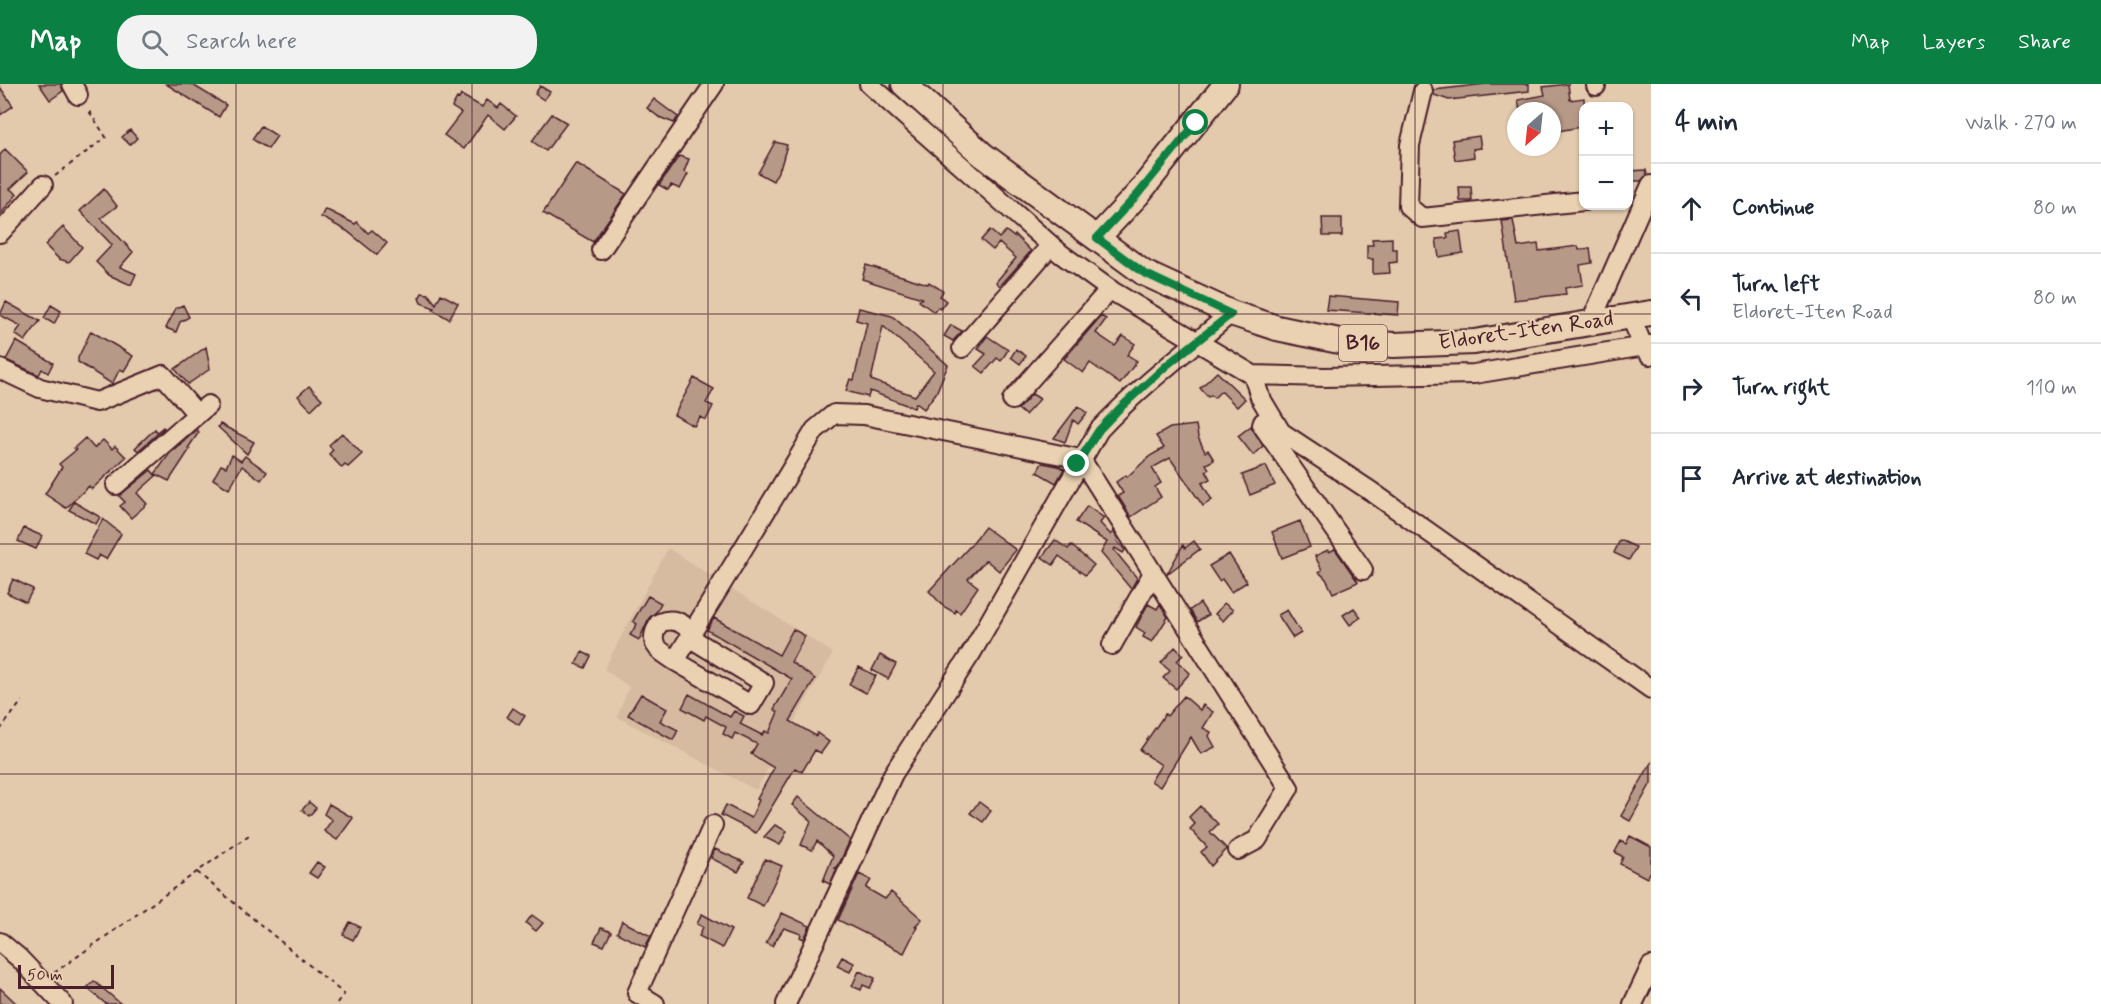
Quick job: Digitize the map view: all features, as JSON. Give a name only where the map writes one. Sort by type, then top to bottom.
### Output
[{"type":"main road","name":"Eldoret-Iten Road","points":[[904,84],[982,155],[1144,273],[1231,314],[1277,328],[1339,341],[1394,345],[1474,342],[1641,315]]},
{"type":"main road","points":[[1097,238],[1138,194],[1226,84]]},
{"type":"street","points":[[601,250],[714,84]]},
{"type":"street","points":[[869,84],[1051,245],[1110,289],[1253,375],[1325,377],[1474,374],[1648,349],[1641,315]]},
{"type":"street","points":[[1423,91],[1410,145],[1408,206],[1422,218],[1579,202]]},
{"type":"street","points":[[0,232],[43,185]]},
{"type":"street","points":[[1633,195],[1649,189]]},
{"type":"street","points":[[1590,324],[1649,189]]},
{"type":"street","points":[[962,348],[1051,245]]},
{"type":"street","points":[[1012,400],[1110,289]]},
{"type":"street","points":[[786,1004],[893,774],[972,652],[1099,430],[1167,365],[1231,314]]},
{"type":"street","points":[[0,369],[40,388],[97,402],[163,375],[203,410],[116,485]]},
{"type":"street","points":[[1253,375],[1267,412],[1281,432],[1371,492],[1651,689]]},
{"type":"street","points":[[1267,412],[1262,425],[1363,570]]},
{"type":"street","points":[[675,661],[815,430],[834,414],[864,415],[1081,459],[1289,788],[1257,840],[1238,850]]},
{"type":"street","points":[[1112,645],[1153,573]]},
{"type":"street","points":[[668,619],[677,620],[692,634],[764,683],[751,705],[675,661],[658,650],[653,642],[653,633],[659,623],[668,619]]},
{"type":"street","points":[[655,1004],[637,993],[713,825]]},
{"type":"street","points":[[0,942],[63,1004]]},
{"type":"street","points":[[1633,1004],[1651,966]]},
{"type":"path","points":[[43,185],[106,137],[75,89]]},
{"type":"path","points":[[0,730],[22,701]]},
{"type":"path","points":[[42,981],[252,833]]},
{"type":"path","points":[[197,872],[344,994],[336,1004]]},
{"type":"shaded area","points":[[668,548],[833,653],[756,790],[617,717],[629,687],[604,669]]},
{"type":"building","points":[[39,84],[61,84],[63,91],[50,100]]},
{"type":"building","points":[[166,84],[191,84],[226,105],[219,117]]},
{"type":"building","points":[[1486,84],[1529,84],[1529,91],[1449,100],[1434,95],[1434,90]]},
{"type":"building","points":[[1568,84],[1570,100],[1584,98],[1584,102],[1579,102],[1579,127],[1561,130],[1561,102],[1518,102],[1518,100],[1545,95],[1543,87]]},
{"type":"building","points":[[540,86],[550,92],[544,100],[535,94]]},
{"type":"building","points":[[0,87],[13,106],[0,115]]},
{"type":"building","points":[[461,95],[482,107],[487,100],[498,108],[501,104],[516,116],[505,129],[488,115],[464,149],[444,135],[461,113],[452,107]]},
{"type":"building","points":[[654,99],[678,117],[674,123],[659,117],[647,108]]},
{"type":"building","points":[[552,114],[567,123],[546,151],[532,141]]},
{"type":"building","points":[[261,126],[277,136],[268,149],[252,139]]},
{"type":"building","points":[[130,130],[137,138],[130,145],[122,137]]},
{"type":"building","points":[[1479,136],[1481,148],[1473,149],[1474,157],[1455,160],[1452,140]]},
{"type":"building","points":[[775,142],[787,145],[781,166],[773,181],[758,173]]},
{"type":"building","points":[[5,149],[28,172],[10,189],[17,194],[0,215],[0,155]]},
{"type":"building","points":[[679,156],[689,159],[684,172],[688,174],[680,189],[671,185],[668,190],[659,185]]},
{"type":"building","points":[[576,163],[626,194],[593,242],[543,213]]},
{"type":"building","points":[[1646,170],[1647,175],[1641,181],[1633,181],[1633,171]]},
{"type":"building","points":[[1459,187],[1471,187],[1472,201],[1460,201]]},
{"type":"building","points":[[104,189],[117,206],[101,218],[133,252],[120,267],[136,274],[131,285],[109,275],[96,262],[112,245],[80,211]]},
{"type":"building","points":[[325,209],[355,224],[357,222],[368,233],[372,230],[387,243],[377,255],[347,231],[321,217]]},
{"type":"building","points":[[1322,218],[1342,218],[1342,236],[1323,236]]},
{"type":"building","points":[[1513,220],[1518,247],[1538,244],[1539,251],[1578,246],[1579,250],[1590,248],[1592,263],[1580,265],[1583,285],[1565,288],[1566,294],[1514,300],[1502,221]]},
{"type":"building","points":[[63,227],[82,247],[69,262],[59,259],[45,245]]},
{"type":"building","points":[[990,230],[999,238],[1006,231],[1014,237],[1015,235],[1031,251],[1000,286],[996,282],[1016,258],[999,243],[993,250],[981,240]]},
{"type":"building","points":[[1460,231],[1463,253],[1439,257],[1436,239],[1448,238],[1447,233]]},
{"type":"building","points":[[1392,238],[1392,249],[1397,249],[1397,262],[1389,263],[1390,273],[1373,274],[1373,259],[1367,259],[1367,245],[1373,245],[1372,239]]},
{"type":"building","points":[[866,265],[928,284],[929,282],[943,291],[940,296],[946,301],[940,309],[938,307],[934,312],[919,301],[922,298],[862,279]]},
{"type":"building","points":[[422,293],[428,294],[436,304],[441,294],[458,303],[449,319],[433,310],[434,308],[421,303],[419,298]]},
{"type":"building","points":[[1328,296],[1399,302],[1398,315],[1326,310]]},
{"type":"building","points":[[6,302],[40,321],[25,341],[15,334],[21,326],[0,315]]},
{"type":"building","points":[[51,305],[61,311],[54,324],[44,318]]},
{"type":"building","points":[[183,305],[189,317],[180,322],[176,332],[166,328],[176,308]]},
{"type":"building","points":[[859,308],[892,316],[948,365],[936,393],[924,409],[916,403],[914,408],[870,391],[868,397],[846,391],[850,379],[854,380],[867,323],[856,320]],"holes":[[[883,326],[934,371],[915,396],[871,380]]]},
{"type":"building","points":[[1101,316],[1106,319],[1096,333],[1115,346],[1123,336],[1135,344],[1127,355],[1137,361],[1120,384],[1090,363],[1083,373],[1064,359]]},
{"type":"building","points":[[951,325],[962,331],[953,341],[944,336]]},
{"type":"building","points":[[91,331],[133,356],[124,371],[120,369],[112,384],[78,362]]},
{"type":"building","points":[[987,336],[1008,350],[1001,361],[997,358],[984,373],[975,366],[986,354],[978,349]]},
{"type":"building","points":[[16,341],[53,363],[48,373],[42,369],[39,375],[6,360]]},
{"type":"building","points":[[206,347],[210,369],[188,384],[175,369]]},
{"type":"building","points":[[1016,349],[1026,356],[1020,364],[1011,357]]},
{"type":"building","points":[[1217,372],[1245,399],[1237,407],[1221,391],[1214,398],[1211,395],[1208,397],[1200,388]]},
{"type":"building","points":[[694,378],[714,389],[706,403],[713,406],[706,420],[700,417],[694,426],[674,415]]},
{"type":"building","points":[[309,386],[322,399],[311,410],[298,396]]},
{"type":"building","points":[[1032,394],[1040,399],[1025,415],[1018,409]]},
{"type":"building","points":[[1078,406],[1087,413],[1078,424],[1073,420],[1065,442],[1054,438]]},
{"type":"building","points":[[220,424],[254,442],[247,454],[218,427]]},
{"type":"building","points":[[1196,425],[1198,437],[1205,452],[1208,450],[1214,460],[1206,464],[1209,469],[1206,471],[1210,479],[1202,483],[1212,500],[1203,506],[1170,458],[1152,468],[1161,483],[1155,487],[1161,497],[1131,517],[1118,496],[1123,493],[1116,482],[1126,475],[1127,477],[1150,456],[1164,448],[1156,436],[1170,428]]},
{"type":"building","points":[[1251,426],[1263,446],[1253,455],[1238,436]]},
{"type":"building","points":[[163,427],[138,451],[135,448],[155,429],[157,432]]},
{"type":"building","points":[[197,430],[199,432],[188,448],[190,449],[169,481],[155,474],[170,453]]},
{"type":"building","points":[[342,433],[362,454],[348,467],[345,465],[342,468],[329,454],[333,450],[329,445]]},
{"type":"building","points":[[85,438],[94,448],[103,440],[112,449],[115,446],[126,457],[92,489],[89,486],[66,508],[45,494],[62,467],[59,464],[76,450],[74,448]]},
{"type":"building","points":[[232,455],[241,461],[245,456],[267,472],[261,480],[242,466],[229,489],[213,479],[221,465],[226,467]]},
{"type":"building","points":[[1042,463],[1064,469],[1056,483],[1037,472]]},
{"type":"building","points":[[1266,466],[1275,485],[1250,495],[1242,475]]},
{"type":"building","points":[[151,470],[156,476],[137,493],[147,504],[131,518],[120,506],[125,502],[119,496]]},
{"type":"building","points":[[74,502],[100,517],[96,524],[69,510]]},
{"type":"building","points":[[1087,506],[1104,518],[1100,523],[1111,535],[1113,531],[1117,541],[1125,550],[1123,553],[1115,548],[1114,550],[1137,578],[1131,589],[1101,553],[1107,542],[1076,522]]},
{"type":"building","points":[[103,519],[121,534],[106,559],[99,555],[96,560],[84,554]]},
{"type":"building","points":[[1300,521],[1310,547],[1282,558],[1272,532]]},
{"type":"building","points":[[985,527],[1016,550],[999,571],[986,560],[968,579],[978,587],[960,613],[956,610],[955,613],[943,606],[929,591]]},
{"type":"building","points":[[24,528],[42,536],[36,549],[18,541]]},
{"type":"building","points":[[1055,540],[1068,549],[1071,545],[1094,565],[1085,575],[1059,556],[1053,565],[1042,557]]},
{"type":"building","points":[[1620,540],[1636,547],[1629,560],[1614,553]]},
{"type":"building","points":[[1194,541],[1200,549],[1167,574],[1183,545],[1185,548]]},
{"type":"building","points":[[1335,549],[1358,582],[1333,593],[1326,579],[1319,572],[1322,570],[1315,556]]},
{"type":"building","points":[[1229,554],[1247,582],[1231,592],[1222,579],[1219,581],[1209,566]]},
{"type":"building","points":[[13,579],[33,589],[26,602],[7,593]]},
{"type":"building","points":[[648,596],[661,603],[649,618],[639,640],[630,635],[637,624],[633,621]]},
{"type":"building","points":[[1200,603],[1208,615],[1197,622],[1190,610]]},
{"type":"building","points":[[1224,603],[1233,610],[1223,621],[1215,614]]},
{"type":"building","points":[[1148,604],[1157,609],[1160,604],[1168,617],[1152,642],[1143,637],[1145,633],[1136,627]]},
{"type":"building","points":[[1354,608],[1361,617],[1350,625],[1343,615]]},
{"type":"building","points":[[1287,610],[1301,633],[1293,638],[1278,615]]},
{"type":"building","points":[[714,618],[779,655],[793,629],[805,636],[791,662],[815,679],[790,721],[816,736],[817,733],[829,742],[821,753],[815,750],[802,772],[795,768],[756,833],[721,815],[726,805],[751,818],[759,800],[757,799],[774,768],[751,754],[757,744],[735,733],[732,739],[723,734],[726,727],[706,716],[704,720],[682,708],[689,694],[730,717],[734,711],[744,716],[740,724],[762,735],[765,731],[769,733],[778,712],[774,709],[792,679],[707,630]]},
{"type":"building","points":[[1175,647],[1183,655],[1177,661],[1190,673],[1176,689],[1163,678],[1170,671],[1161,663]]},
{"type":"building","points":[[582,652],[591,656],[585,668],[576,664]]},
{"type":"building","points":[[880,655],[896,664],[888,679],[872,670]]},
{"type":"building","points":[[859,667],[876,676],[866,693],[849,684]]},
{"type":"building","points":[[641,694],[667,709],[660,721],[678,730],[673,740],[628,715]]},
{"type":"building","points":[[1184,696],[1200,710],[1203,705],[1213,712],[1203,728],[1211,732],[1209,736],[1215,747],[1201,754],[1191,737],[1160,787],[1151,781],[1161,765],[1140,750],[1165,714],[1167,716]]},
{"type":"building","points":[[513,708],[525,716],[519,725],[507,717]]},
{"type":"building","points":[[1651,763],[1651,783],[1630,821],[1621,816]]},
{"type":"building","points":[[798,797],[850,840],[835,868],[837,868],[830,884],[823,881],[833,856],[817,841],[812,850],[801,845],[811,821],[792,805]]},
{"type":"building","points":[[309,802],[316,808],[309,816],[302,810]]},
{"type":"building","points":[[979,802],[991,811],[983,822],[970,813]]},
{"type":"building","points":[[329,804],[353,818],[337,840],[324,831],[332,820],[324,814]]},
{"type":"building","points":[[1200,806],[1218,824],[1210,832],[1227,849],[1211,866],[1201,852],[1207,847],[1190,829],[1195,824],[1189,817]]},
{"type":"building","points":[[775,825],[787,831],[780,845],[764,837]]},
{"type":"building","points":[[1630,836],[1651,847],[1651,871],[1647,878],[1620,864],[1623,857],[1615,852],[1621,841],[1626,844]]},
{"type":"building","points":[[715,849],[744,862],[738,872],[711,858]]},
{"type":"building","points":[[765,859],[782,866],[763,906],[747,898]]},
{"type":"building","points":[[317,862],[325,867],[317,878],[309,873]]},
{"type":"building","points":[[859,874],[871,880],[866,888],[885,899],[891,892],[922,919],[915,926],[917,927],[904,953],[838,920]]},
{"type":"building","points":[[782,913],[810,926],[804,939],[800,937],[801,934],[784,928],[772,946],[766,943]]},
{"type":"building","points":[[702,914],[731,930],[722,948],[699,936],[703,927],[697,924]]},
{"type":"building","points":[[532,915],[543,923],[536,931],[526,923]]},
{"type":"building","points":[[622,921],[651,936],[645,947],[617,933]]},
{"type":"building","points":[[350,922],[360,927],[353,940],[343,935]]},
{"type":"building","points":[[601,928],[611,932],[604,946],[594,942]]},
{"type":"building","points":[[842,957],[854,963],[850,972],[837,966]]},
{"type":"building","points":[[859,971],[875,978],[870,988],[863,985],[861,990],[852,986]]},
{"type":"building","points":[[94,981],[121,1004],[106,1004],[87,988]]},
{"type":"building","points":[[0,988],[17,1004],[0,1004]]},
{"type":"route","points":[[1077,464],[1099,430],[1120,408],[1167,365],[1231,314],[1144,273],[1097,238],[1138,194],[1196,123]]}]
